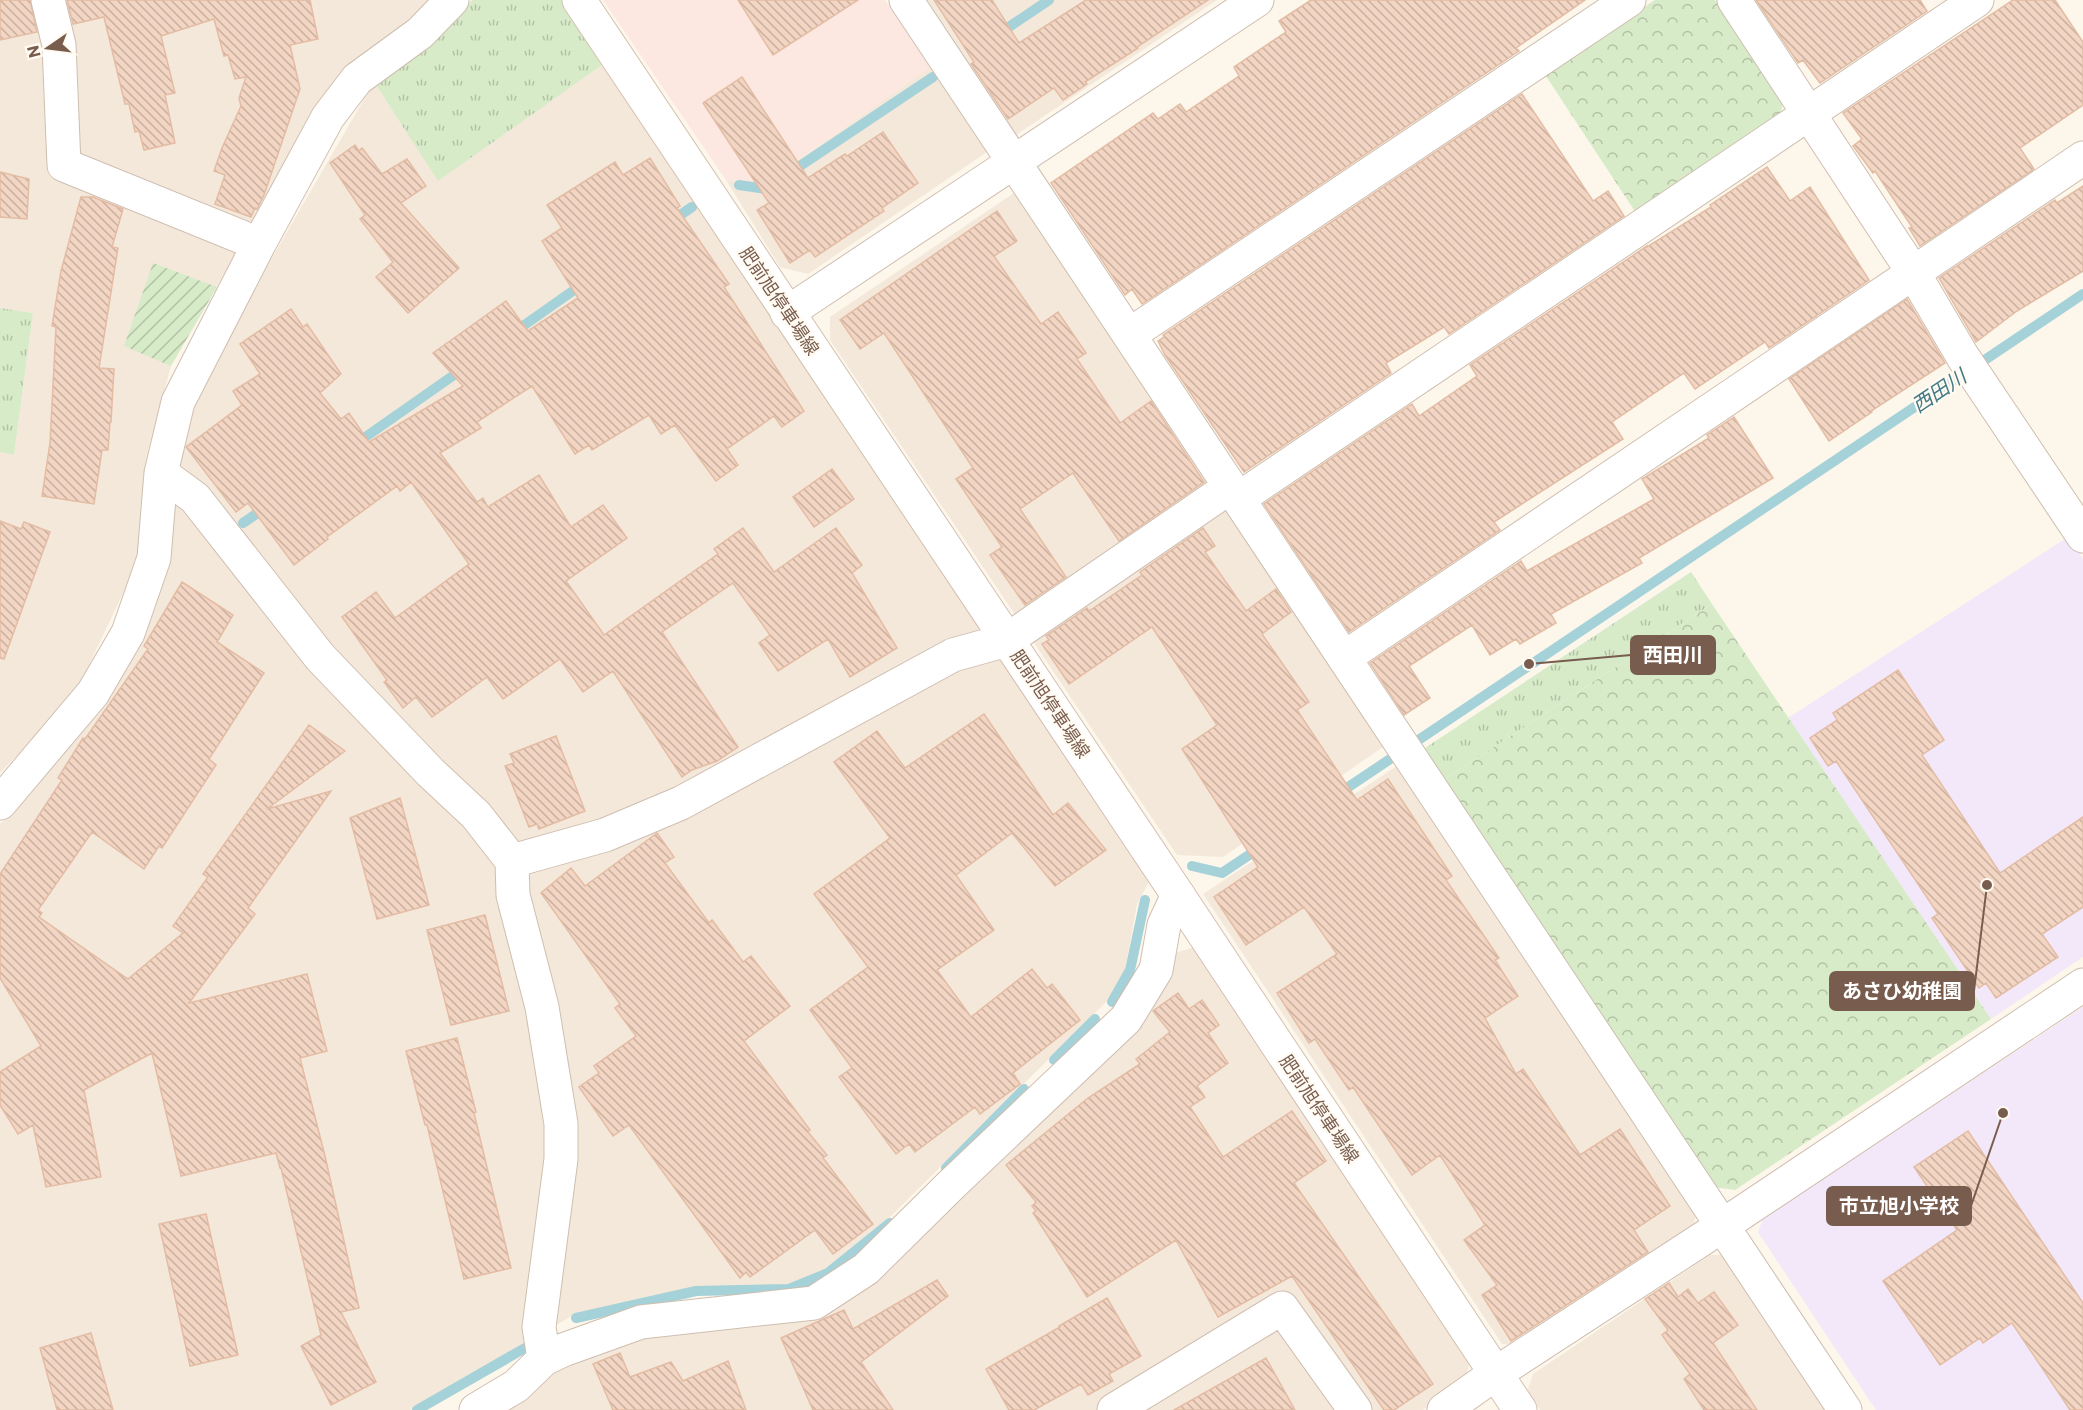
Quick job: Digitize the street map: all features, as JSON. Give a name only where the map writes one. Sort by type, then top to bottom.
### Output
[{"type":"street","points":[[48,0],[59,45],[64,165],[259,244]]},
{"type":"street","points":[[0,803],[93,693],[128,633],[154,558],[161,473],[178,402],[259,244],[328,117],[357,79],[420,33],[452,0]]},
{"type":"street","name":"肥前旭停車場線","points":[[579,0],[1520,1410]]},
{"type":"street","points":[[906,0],[1845,1410]]},
{"type":"street","points":[[787,313],[1257,0]]},
{"type":"street","points":[[1129,335],[1629,0]]},
{"type":"street","points":[[1734,0],[1913,272],[1971,368],[2083,536]]},
{"type":"street","points":[[512,861],[605,835],[681,803],[953,655],[1007,640],[1809,114],[1977,0]]},
{"type":"street","points":[[1344,658],[2083,159]]},
{"type":"street","points":[[161,473],[195,498],[320,657],[431,773],[476,815],[512,861],[513,895],[542,1007],[561,1124],[561,1159],[539,1327],[544,1359]]},
{"type":"street","points":[[476,1410],[516,1386],[544,1359],[563,1350],[641,1322],[814,1303],[867,1269],[951,1185],[1126,1019],[1156,970],[1164,925],[1178,895]]},
{"type":"street","points":[[1444,1410],[2083,985]]},
{"type":"street","points":[[1114,1410],[1282,1308],[1355,1410]]},
{"type":"shaded area","points":[[0,0],[434,0],[340,72],[171,366],[146,458],[138,562],[74,696],[0,773],[0,452],[14,455],[33,313],[0,308]]},
{"type":"shaded area","points":[[603,0],[885,0],[930,67],[767,182],[726,180]]},
{"type":"shaded area","points":[[920,0],[1217,0],[1013,137]]},
{"type":"shaded area","points":[[602,65],[1151,878],[1137,904],[1125,970],[1108,1000],[887,1220],[826,1270],[788,1285],[696,1288],[575,1314],[410,1410],[0,1410],[0,824],[106,705],[148,619],[182,433],[219,349],[374,82],[438,180]]},
{"type":"shaded area","points":[[930,67],[987,152],[808,274],[780,267],[726,180],[767,182]]},
{"type":"shaded area","points":[[1017,191],[1383,747],[1223,857],[1177,855],[830,340],[830,317]]},
{"type":"shaded area","points":[[2068,537],[2083,559],[2083,957],[1991,1019],[1788,718]]},
{"type":"shaded area","points":[[1397,766],[1696,1214],[1693,1227],[1514,1345],[1502,1344],[1203,894]]},
{"type":"shaded area","points":[[1198,946],[1470,1358],[1466,1380],[1423,1410],[483,1410],[559,1370],[643,1336],[816,1313],[1172,954]]},
{"type":"shaded area","points":[[2083,1007],[2083,1410],[1876,1410],[1758,1232],[1763,1219]]},
{"type":"shaded area","points":[[1710,1255],[1723,1255],[1826,1410],[1540,1410],[1527,1392],[1533,1374]]},
{"type":"green space","points":[[472,0],[564,0],[602,65],[438,181],[374,82],[453,21]]},
{"type":"green space","points":[[1655,0],[1715,0],[1783,103],[1779,119],[1636,213],[1544,73]]},
{"type":"green space","points":[[153,263],[217,287],[171,366],[124,346]]},
{"type":"green space","points":[[0,308],[33,313],[14,455],[0,452]]},
{"type":"green space","points":[[1691,572],[1712,604],[1442,781],[1422,750]]},
{"type":"green space","points":[[1712,604],[1991,1019],[1735,1190],[1714,1187],[1442,781]]},
{"type":"building","points":[[0,0],[30,0],[37,32],[0,40]]},
{"type":"building","points":[[67,0],[310,0],[318,39],[290,45],[300,89],[264,195],[251,217],[215,204],[225,175],[214,171],[241,106],[239,98],[246,77],[235,79],[228,55],[224,56],[214,19],[161,36],[175,93],[165,95],[175,143],[144,150],[139,131],[135,132],[129,104],[125,104],[104,17],[73,24]]},
{"type":"building","points":[[738,0],[858,0],[773,55]]},
{"type":"building","points":[[934,0],[992,0],[1019,43],[1086,0],[1208,0],[1085,82],[1087,84],[1063,100],[1054,88],[1008,119],[971,64],[974,62]]},
{"type":"building","points":[[1311,0],[1585,0],[1516,48],[1519,51],[1142,304],[1132,289],[1125,295],[1051,183],[1153,113],[1158,119],[1180,104],[1186,112],[1239,76],[1234,67],[1286,32],[1279,21]]},
{"type":"building","points":[[1756,0],[1920,0],[1927,11],[1820,83],[1803,60],[1798,63]]},
{"type":"building","points":[[2013,0],[2055,0],[2083,42],[2083,105],[2020,148],[2034,169],[1920,246],[1909,228],[1912,227],[1875,171],[1873,173],[1853,146],[1862,139],[1843,113]]},
{"type":"building","points":[[742,77],[808,178],[883,132],[918,183],[882,208],[884,211],[815,257],[810,250],[790,263],[757,210],[769,203],[703,103]]},
{"type":"building","points":[[1522,94],[1593,201],[1608,191],[1624,216],[1449,334],[1444,327],[1386,363],[1391,373],[1244,472],[1165,355],[1158,341],[1164,337],[1163,335]]},
{"type":"building","points":[[355,145],[359,151],[362,148],[382,174],[407,159],[426,186],[401,203],[459,268],[408,313],[376,277],[393,262],[360,219],[365,215],[330,163]]},
{"type":"building","points":[[650,158],[680,206],[677,208],[729,284],[724,287],[804,411],[782,427],[774,416],[727,449],[738,465],[716,481],[675,425],[661,434],[649,415],[592,450],[589,445],[575,454],[532,386],[477,422],[481,428],[440,453],[477,502],[483,498],[488,507],[539,475],[571,527],[603,505],[627,538],[566,581],[604,635],[718,554],[714,549],[743,528],[774,572],[836,528],[862,565],[852,573],[897,648],[850,677],[828,639],[778,671],[759,643],[770,635],[733,583],[662,632],[738,747],[717,761],[692,770],[682,777],[613,671],[583,692],[560,659],[503,699],[487,677],[432,717],[416,697],[403,708],[384,682],[387,680],[342,617],[376,592],[395,618],[469,564],[411,482],[400,491],[397,486],[327,537],[328,539],[294,565],[248,503],[236,512],[186,447],[242,405],[233,391],[260,374],[240,344],[291,309],[303,327],[307,324],[341,374],[320,393],[341,419],[349,413],[369,442],[463,386],[433,353],[506,301],[528,331],[578,298],[542,241],[562,228],[547,205],[615,162],[623,175]]},
{"type":"building","points":[[1767,167],[1790,201],[1810,187],[1869,280],[1769,348],[1765,342],[1695,389],[1684,373],[1612,422],[1623,439],[1494,522],[1500,530],[1349,632],[1264,504],[1412,404],[1419,416],[1477,376],[1470,365],[1647,246],[1711,207],[1710,205]]},
{"type":"building","points":[[0,172],[29,179],[27,219],[0,217]]},
{"type":"building","points":[[2083,186],[2083,271],[2017,311],[1976,342],[1939,278],[2055,200],[2057,203]]},
{"type":"building","points":[[81,197],[93,197],[123,209],[112,247],[118,248],[99,368],[114,369],[111,422],[108,450],[102,450],[94,504],[42,496],[50,443],[56,327],[52,326],[61,271]]},
{"type":"building","points":[[997,211],[1017,241],[994,256],[1041,324],[1058,312],[1086,353],[1077,359],[1120,423],[1151,401],[1204,482],[1119,541],[1073,473],[1020,509],[1066,577],[1025,605],[990,555],[1002,547],[956,479],[973,468],[884,333],[860,349],[840,320]]},
{"type":"building","points":[[1907,299],[1945,363],[1829,441],[1789,379]]},
{"type":"building","points":[[1734,417],[1773,478],[1639,558],[1642,563],[1551,614],[1556,623],[1520,644],[1516,639],[1490,655],[1472,625],[1409,666],[1430,698],[1404,715],[1370,663],[1521,561],[1527,571],[1654,499],[1642,479],[1709,438],[1707,435]]},
{"type":"building","points":[[832,469],[854,499],[814,527],[793,497]]},
{"type":"building","points":[[0,521],[21,529],[24,522],[50,532],[4,659],[0,658]]},
{"type":"building","points":[[1203,528],[1215,546],[1205,552],[1246,611],[1276,589],[1291,612],[1262,634],[1309,702],[1297,710],[1357,800],[1388,779],[1452,876],[1446,880],[1499,958],[1495,960],[1518,996],[1485,1018],[1516,1074],[1523,1069],[1580,1155],[1620,1129],[1670,1206],[1634,1230],[1648,1252],[1511,1341],[1482,1295],[1497,1285],[1464,1240],[1485,1225],[1440,1155],[1412,1175],[1353,1087],[1349,1090],[1315,1039],[1309,1043],[1277,993],[1337,954],[1304,907],[1246,945],[1214,897],[1258,867],[1182,749],[1217,725],[1152,627],[1069,684],[1042,644],[1049,640],[1046,636],[1087,608],[1089,611],[1142,575],[1140,572]]},
{"type":"building","points":[[182,582],[233,615],[217,642],[264,673],[209,759],[216,765],[162,848],[159,846],[144,869],[92,832],[38,910],[42,913],[39,917],[128,979],[183,933],[173,926],[208,877],[203,874],[309,725],[345,751],[267,809],[331,791],[248,908],[255,914],[189,1003],[307,974],[327,1051],[300,1058],[325,1156],[359,1308],[341,1312],[376,1382],[331,1405],[301,1346],[321,1335],[276,1153],[181,1176],[152,1053],[84,1090],[101,1177],[46,1187],[33,1125],[18,1134],[0,1105],[0,1072],[41,1046],[0,978],[0,874],[62,780],[58,778],[83,738],[85,739],[148,649],[144,646]]},
{"type":"building","points":[[1898,670],[1944,740],[1922,755],[2000,873],[2083,817],[2083,907],[2042,934],[2058,957],[1996,998],[1986,983],[1979,988],[1932,918],[1938,914],[1836,761],[1828,766],[1810,738],[1837,720],[1833,713]]},
{"type":"building","points":[[984,714],[1053,815],[1068,803],[1106,850],[1055,886],[1012,833],[956,875],[994,930],[937,970],[971,1017],[1032,969],[1047,988],[1052,984],[1080,1020],[1013,1073],[1020,1084],[980,1114],[975,1107],[915,1152],[909,1144],[896,1154],[839,1077],[852,1068],[810,1010],[868,967],[814,894],[890,838],[834,762],[877,731],[905,768]]},
{"type":"building","points":[[556,736],[585,811],[539,829],[537,824],[529,827],[505,766],[514,763],[510,754]]},
{"type":"building","points":[[400,798],[429,905],[377,919],[350,818]]},
{"type":"building","points":[[657,833],[674,857],[665,863],[709,923],[712,920],[743,962],[751,956],[790,1006],[744,1041],[810,1130],[808,1132],[827,1155],[823,1158],[873,1224],[833,1254],[815,1230],[750,1277],[746,1272],[740,1278],[629,1125],[613,1136],[579,1087],[599,1073],[594,1066],[636,1036],[615,1008],[620,1004],[541,893],[571,868],[585,886]]},
{"type":"building","points":[[485,915],[509,1011],[451,1025],[427,930]]},
{"type":"building","points":[[1178,993],[1189,1009],[1202,1000],[1219,1025],[1208,1033],[1228,1063],[1197,1086],[1205,1097],[1190,1107],[1223,1157],[1292,1111],[1326,1161],[1294,1183],[1433,1384],[1394,1410],[1384,1410],[1292,1276],[1218,1317],[1176,1240],[1087,1297],[1033,1213],[1036,1211],[1032,1206],[1036,1202],[1006,1165],[1088,1098],[1140,1064],[1136,1059],[1170,1032],[1153,1011]]},
{"type":"building","points":[[457,1038],[511,1268],[464,1279],[427,1125],[425,1125],[406,1051]]},
{"type":"building","points":[[1968,1131],[2083,1303],[2083,1410],[2070,1410],[2012,1323],[1983,1343],[1980,1338],[1940,1365],[1883,1281],[1957,1230],[1914,1167]]},
{"type":"building","points":[[206,1214],[238,1355],[190,1366],[159,1224]]},
{"type":"building","points":[[937,1280],[948,1296],[861,1362],[893,1410],[813,1410],[781,1338],[844,1310],[853,1329]]},
{"type":"building","points":[[1669,1283],[1678,1297],[1688,1289],[1698,1303],[1714,1292],[1738,1325],[1713,1343],[1757,1410],[1704,1410],[1684,1379],[1690,1374],[1662,1335],[1668,1330],[1645,1299]]},
{"type":"building","points":[[1107,1298],[1141,1356],[1109,1374],[1113,1381],[1088,1395],[1081,1384],[1034,1410],[1009,1410],[986,1369]]},
{"type":"building","points":[[91,1333],[113,1410],[57,1410],[40,1348]]},
{"type":"building","points":[[620,1353],[630,1377],[671,1362],[683,1381],[728,1361],[746,1410],[613,1410],[593,1364]]},
{"type":"building","points":[[1266,1358],[1295,1410],[1174,1410]]},
{"type":"waterway","points":[[997,35],[1049,0]]},
{"type":"waterway","points":[[788,174],[933,77]]},
{"type":"waterway","points":[[739,185],[766,189],[770,186]]},
{"type":"waterway","points":[[670,222],[692,207]]},
{"type":"waterway","points":[[513,333],[584,283]]},
{"type":"waterway","name":"西田川","points":[[1338,794],[2083,294]]},
{"type":"waterway","points":[[354,445],[464,368]]},
{"type":"waterway","points":[[243,523],[268,506]]},
{"type":"waterway","name":"西田川","points":[[1192,866],[1222,873],[1261,847]]},
{"type":"waterway","points":[[1112,1002],[1130,970],[1145,900]]},
{"type":"waterway","points":[[1054,1060],[1095,1019]]},
{"type":"waterway","points":[[946,1168],[1024,1089]]},
{"type":"waterway","points":[[576,1318],[696,1291],[789,1289],[828,1273],[890,1223]]},
{"type":"waterway","points":[[417,1410],[525,1348]]},
{"type":"place","name":"西田川","points":[[1529,664]]},
{"type":"place","name":"あさひ幼稚園","points":[[1987,885]]},
{"type":"place","name":"市立旭小学校","points":[[2003,1113]]}]
